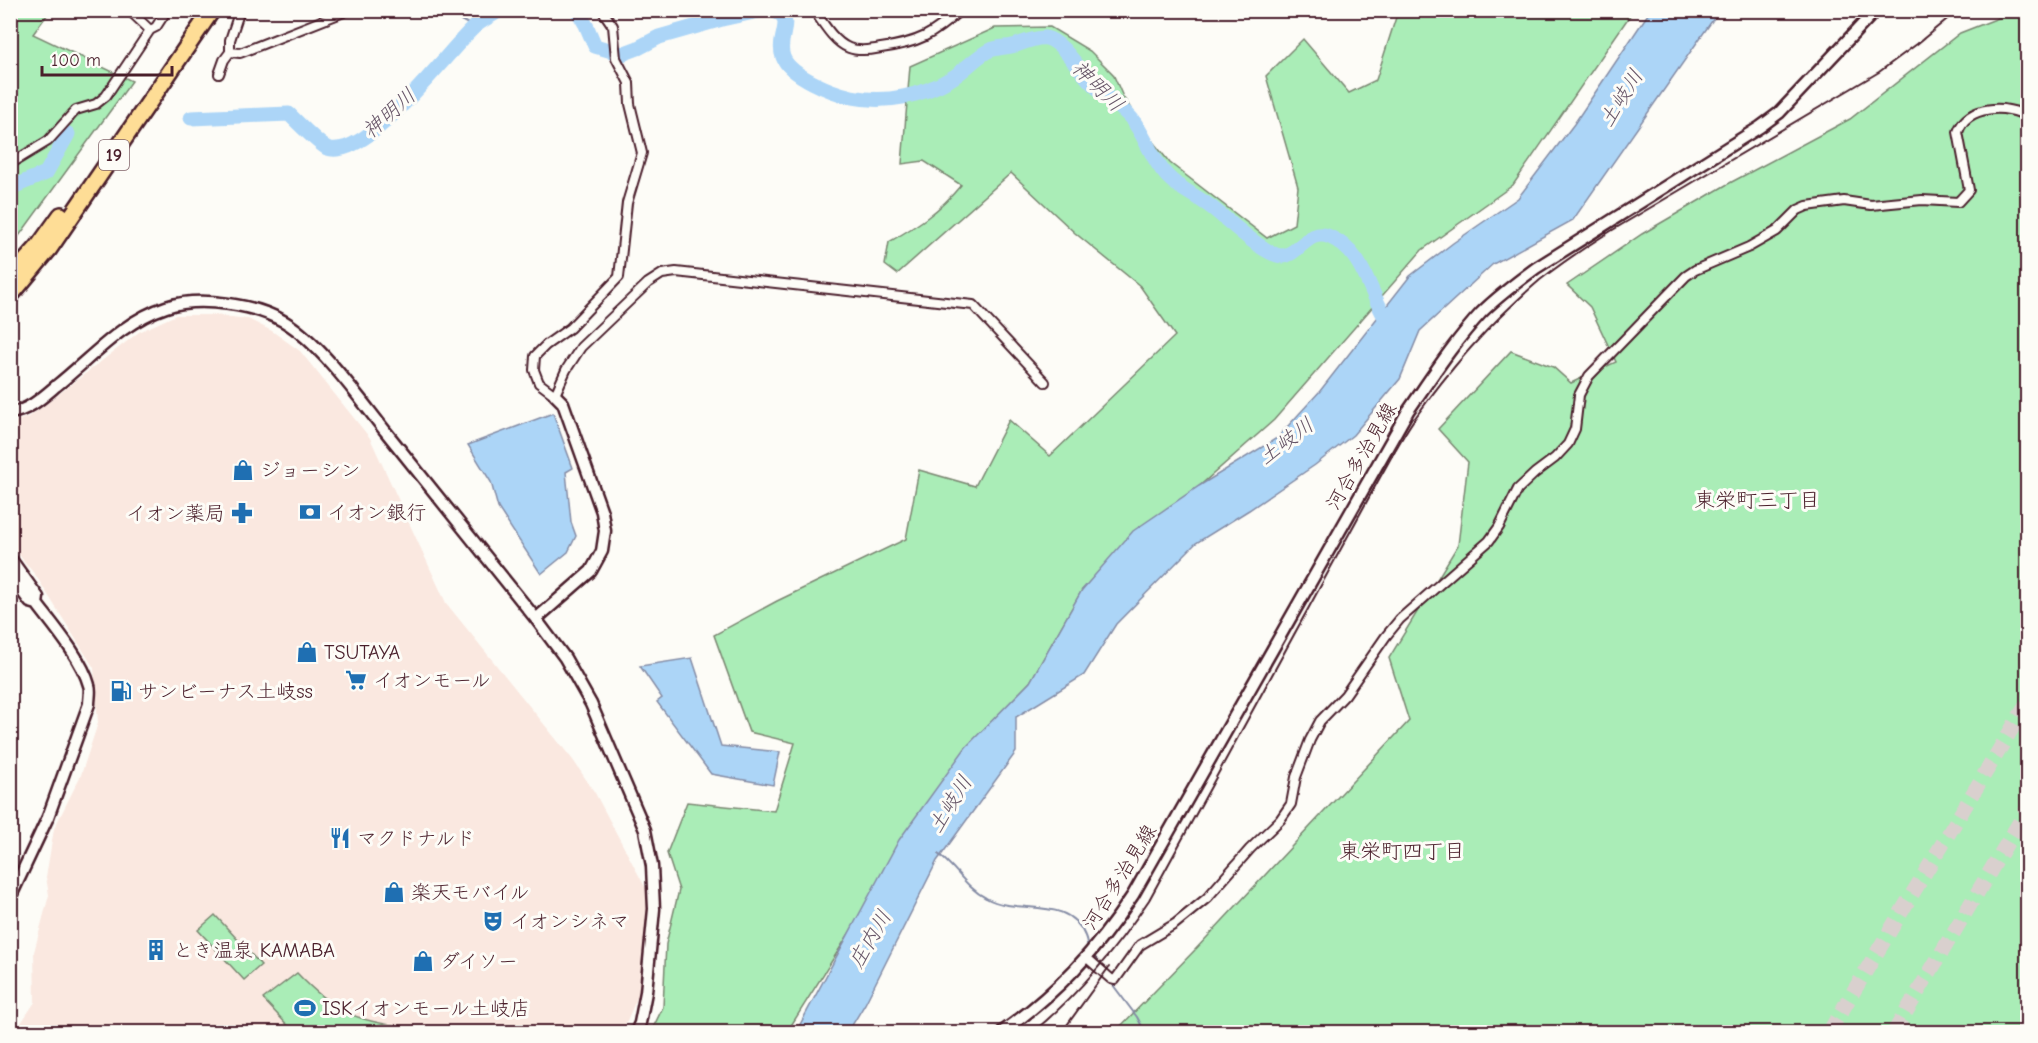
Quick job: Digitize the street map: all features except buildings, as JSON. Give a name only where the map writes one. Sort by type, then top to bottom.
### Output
[{"type":"highway","name":"19","points":[[10,278],[38,247],[108,150],[200,10]]},
{"type":"highway","name":"19","points":[[10,296],[49,249],[212,10]]},
{"type":"street","points":[[129,10],[150,30]]},
{"type":"street","points":[[10,164],[48,141],[76,110],[96,104],[106,96],[150,30],[156,27],[167,10]]},
{"type":"street","points":[[219,74],[230,52],[230,40],[240,10]]},
{"type":"street","points":[[230,52],[240,53],[349,10]]},
{"type":"street","points":[[536,619],[591,571],[602,551],[605,531],[602,512],[563,403],[539,383],[534,370],[535,356],[570,328],[620,277],[627,203],[642,153],[630,104],[629,83],[616,58],[613,26],[602,10]]},
{"type":"street","points":[[814,10],[842,44],[860,51],[907,44],[921,39],[934,32],[960,10]]},
{"type":"street","name":"河合多治見線","points":[[1002,1032],[1027,1015],[1059,986],[1087,958],[1110,930],[1133,895],[1408,411],[1451,349],[1474,322],[1510,286],[1536,268],[1779,113],[1876,10]]},
{"type":"street","points":[[1087,958],[1115,980],[1140,945],[1175,924],[1208,898],[1250,849],[1280,820],[1291,804],[1296,777],[1320,721],[1345,695],[1400,619],[1488,541],[1499,526],[1518,489],[1568,444],[1575,429],[1579,395],[1589,376],[1686,276],[1749,247],[1777,231],[1798,210],[1807,206],[1844,201],[1871,205],[1922,200],[1958,202],[1968,190],[1969,182],[1958,132],[1961,124],[1974,113],[1988,109],[2005,109],[2028,117]]},
{"type":"street","points":[[555,395],[566,370],[581,347],[648,283],[662,274],[676,272],[974,304],[1045,382]]},
{"type":"street","points":[[10,413],[17,413],[34,404],[115,336],[140,318],[168,306],[201,302],[242,306],[264,312],[285,322],[315,347],[536,619],[564,658],[591,704],[645,830],[652,866],[654,909],[646,992],[636,1032]]},
{"type":"street","points":[[10,558],[38,597],[37,604]]},
{"type":"street","points":[[10,574],[30,602],[37,604],[63,639],[90,686],[89,704],[48,817],[10,898]]},
{"type":"shaded area","name":"イオンモール","points":[[176,315],[215,315],[248,319],[272,331],[300,351],[370,438],[446,603],[573,760],[595,793],[660,915],[658,950],[622,1032],[15,1032],[35,1002],[34,952],[49,895],[46,877],[54,829],[81,775],[98,723],[94,668],[36,576],[11,545],[10,423],[28,417],[37,411],[139,332]]},
{"type":"green space","points":[[11,11],[50,11],[33,34],[132,81],[11,247]]},
{"type":"green space","points":[[1398,11],[1633,11],[1513,185],[1422,250],[1274,420],[1082,590],[1030,682],[966,748],[787,1032],[651,1032],[663,1007],[666,944],[679,890],[667,853],[687,802],[774,811],[795,743],[749,732],[714,635],[777,601],[906,539],[919,470],[975,486],[1009,420],[1050,456],[1175,336],[1140,286],[1075,233],[1011,173],[897,274],[885,265],[889,242],[928,217],[961,185],[924,161],[902,164],[910,66],[995,28],[1050,27],[1090,51],[1113,74],[1123,97],[1170,163],[1267,238],[1294,224],[1298,187],[1266,76],[1303,39],[1349,93],[1376,80]]},
{"type":"green space","points":[[2016,11],[2027,11],[2027,1032],[1115,1032],[1409,721],[1389,658],[1458,545],[1468,462],[1438,429],[1511,351],[1553,367],[1571,383],[1616,362],[1590,307],[1567,285],[1642,234],[1726,185],[1850,119],[1960,33]]},
{"type":"green space","points":[[215,915],[261,965],[244,980],[198,930]]},
{"type":"green space","name":"ISKイオンモール土岐店","points":[[297,973],[322,997],[346,1012],[374,1022],[408,1027],[407,1032],[294,1032],[263,999]]},
{"type":"water","points":[[1650,11],[1719,11],[1573,220],[1493,264],[1420,331],[1400,379],[1353,435],[1315,465],[1196,543],[1116,624],[1084,675],[1016,717],[1016,752],[937,861],[865,1004],[848,1032],[796,1032],[899,840],[966,747],[1030,682],[1082,590],[1133,531],[1199,486],[1277,438],[1320,391],[1410,276],[1518,198],[1574,124]]},
{"type":"water","points":[[553,413],[573,468],[566,472],[571,522],[576,536],[568,552],[541,574],[498,508],[491,482],[468,445]]},
{"type":"water","points":[[692,658],[721,746],[780,752],[773,785],[711,774],[657,702],[662,698],[640,666]]},
{"type":"waterway","points":[[442,10],[474,27]]},
{"type":"waterway","name":"神明川","points":[[191,118],[289,114],[327,148],[344,148],[363,139],[384,123],[473,28],[500,10]]},
{"type":"waterway","name":"神明川","points":[[577,10],[595,46],[622,54],[659,37],[763,10]]},
{"type":"waterway","name":"神明川","points":[[769,10],[783,17],[785,28],[781,49],[787,64],[794,71],[824,88],[865,99],[891,99],[916,94],[952,78],[992,49],[1040,38],[1052,40],[1064,50],[1096,87],[1131,118],[1167,176],[1256,243],[1282,256],[1316,236],[1330,237],[1342,244],[1359,264],[1390,325]]},
{"type":"waterway","name":"神明川","points":[[10,188],[46,173],[68,134]]},
{"type":"waterway","points":[[938,854],[973,889],[986,898],[1012,906],[1054,910],[1067,915],[1077,923],[1086,938],[1088,949]]},
{"type":"waterway","points":[[1092,954],[1098,961]]},
{"type":"waterway","points":[[1113,985],[1137,1017],[1145,1032]]},
{"type":"tunnel","points":[[1829,1032],[2028,702]]},
{"type":"tunnel","points":[[1894,1032],[2028,808]]},
{"type":"railway","points":[[1033,1032],[1096,970],[1149,900],[1400,441],[1429,399],[1473,345],[1522,296],[1575,254],[1879,72],[1958,10]]},
{"type":"railway","points":[[1062,1032],[1109,967]]},
{"type":"place","name":"ジョーシン","points":[[243,470]]},
{"type":"place","name":"イオン銀行","points":[[310,512]]},
{"type":"place","name":"イオン薬局","points":[[242,513]]},
{"type":"place","name":"TSUTAYA","points":[[307,652]]},
{"type":"place","name":"イオンモール","points":[[356,680]]},
{"type":"place","name":"サンビーナス土岐ss","points":[[121,691]]},
{"type":"place","name":"マクドナルド","points":[[340,838]]},
{"type":"place","name":"楽天モバイル","points":[[394,892]]},
{"type":"place","name":"イオンシネマ","points":[[493,921]]},
{"type":"place","name":"とき温泉 KAMABA","points":[[156,950]]},
{"type":"place","name":"ダイソー","points":[[423,961]]},
{"type":"place","name":"ISKイオンモール土岐店","points":[[305,1008]]},
{"type":"district","name":"東栄町三丁目","points":[[1757,500]]},
{"type":"district","name":"東栄町四丁目","points":[[1402,851]]},
{"type":"water label","name":"土岐川","points":[[1621,98]]},
{"type":"water label","name":"土岐川","points":[[1286,441]]},
{"type":"water label","name":"土岐川","points":[[950,804]]},
{"type":"water label","name":"庄内川","points":[[870,939]]}]
